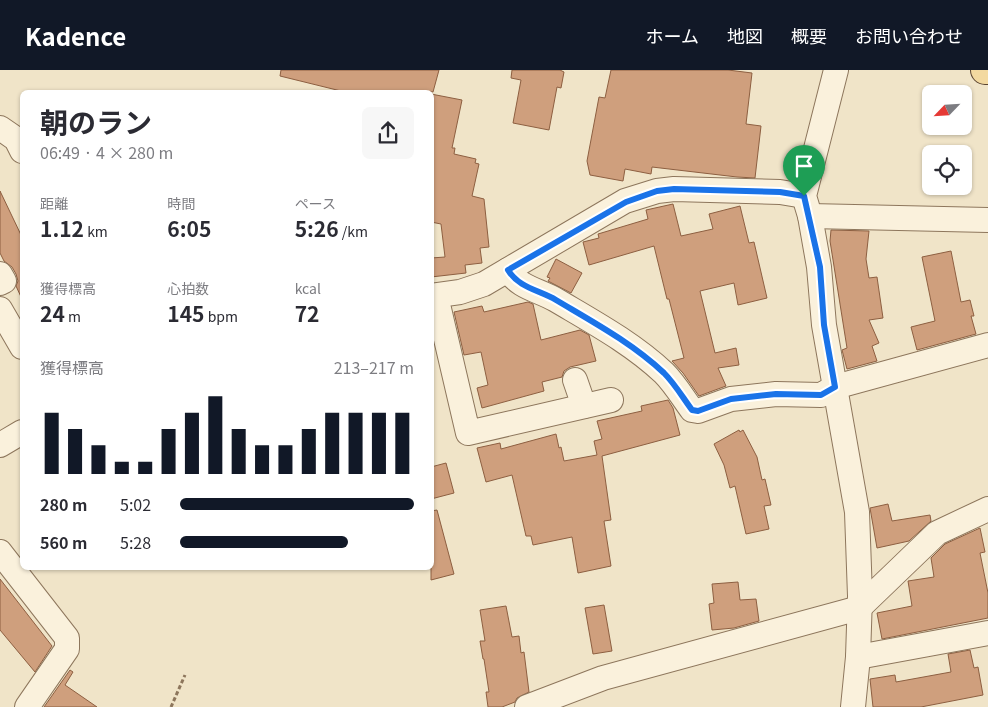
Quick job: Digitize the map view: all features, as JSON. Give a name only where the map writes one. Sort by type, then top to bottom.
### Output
[{"type":"street","points":[[836,70],[807,206],[820,267],[824,325],[857,512],[858,657],[853,707]]},
{"type":"street","points":[[0,128],[16,139],[20,147]]},
{"type":"street","points":[[611,400],[468,433],[434,296],[460,292],[484,284],[626,202],[657,191],[674,189],[780,192],[807,206],[988,220]]},
{"type":"street","points":[[508,270],[518,282],[554,298],[625,341],[664,373],[692,410],[698,411],[731,399],[776,394],[821,395],[835,387],[988,345]]},
{"type":"street","points":[[0,274],[4,282],[0,284]]},
{"type":"street","points":[[0,309],[20,344]]},
{"type":"street","points":[[575,380],[584,406]]},
{"type":"street","points":[[0,445],[20,433]]},
{"type":"street","points":[[527,707],[603,678],[859,608],[938,533],[988,508]]},
{"type":"street","points":[[0,552],[67,638],[68,650],[27,707]]},
{"type":"street","points":[[858,657],[988,633]]},
{"type":"path","points":[[170,707],[185,675]]},
{"type":"building","points":[[281,70],[439,70],[434,90],[337,90],[280,76]]},
{"type":"building","points":[[512,70],[560,70],[564,72],[561,88],[557,87],[549,130],[513,123],[521,80],[511,78]]},
{"type":"building","points":[[611,70],[728,70],[752,73],[746,124],[761,126],[755,178],[652,167],[651,174],[625,169],[623,181],[590,175],[587,161],[599,97],[605,98]]},
{"type":"building","points":[[434,95],[462,100],[452,148],[455,148],[454,154],[476,159],[475,163],[479,164],[472,196],[484,199],[489,247],[480,248],[482,263],[465,265],[466,273],[434,277],[434,258],[445,257],[441,224],[434,223]]},
{"type":"building","points":[[0,191],[20,233],[20,295],[16,286],[18,281],[16,274],[12,267],[4,261],[0,253]]},
{"type":"building","points":[[673,204],[681,236],[713,229],[709,214],[740,206],[749,243],[754,242],[767,298],[738,305],[734,283],[700,291],[715,353],[736,348],[739,365],[718,368],[726,386],[699,396],[672,361],[684,358],[654,246],[589,265],[583,242],[599,238],[598,234],[648,219],[646,210]]},
{"type":"building","points":[[831,230],[869,231],[866,259],[869,278],[877,277],[883,318],[869,320],[879,343],[872,346],[877,361],[847,369],[842,350],[847,348],[830,241]]},
{"type":"building","points":[[951,251],[961,302],[970,300],[974,316],[971,316],[976,334],[917,350],[911,327],[935,321],[922,257]]},
{"type":"building","points":[[556,259],[582,273],[571,293],[548,281],[550,278],[547,277]]},
{"type":"building","points":[[528,302],[533,304],[541,340],[580,330],[589,335],[596,361],[570,367],[564,371],[562,377],[542,382],[544,391],[482,408],[477,388],[488,385],[481,352],[464,355],[454,312],[482,306],[484,312]]},
{"type":"building","points":[[668,400],[673,408],[680,435],[602,456],[611,520],[604,521],[611,566],[578,573],[572,537],[533,545],[531,536],[526,536],[512,475],[486,482],[477,448],[500,443],[501,449],[556,434],[564,461],[597,455],[594,441],[602,439],[597,421],[642,411],[641,406]]},
{"type":"building","points":[[739,430],[740,432],[743,430],[757,457],[762,480],[765,479],[771,505],[764,506],[769,529],[746,534],[735,486],[730,488],[724,465],[714,444]]},
{"type":"building","points":[[446,463],[454,493],[434,498],[434,466]]},
{"type":"building","points":[[888,504],[892,521],[930,515],[931,521],[909,541],[877,548],[870,508]]},
{"type":"building","points":[[434,510],[437,510],[454,574],[431,580],[431,570],[434,570]]},
{"type":"building","points":[[980,528],[985,552],[980,553],[988,593],[988,618],[882,639],[877,613],[912,606],[908,581],[934,577],[931,558],[945,544]]},
{"type":"building","points":[[0,579],[52,646],[35,672],[0,630]]},
{"type":"building","points":[[738,582],[740,600],[756,599],[759,621],[734,628],[712,630],[709,604],[714,603],[712,584]]},
{"type":"building","points":[[604,605],[612,651],[593,654],[585,608]]},
{"type":"building","points":[[506,606],[512,637],[519,636],[521,653],[524,652],[529,692],[517,698],[515,702],[502,707],[488,707],[486,692],[489,692],[480,641],[485,641],[480,610]]},
{"type":"building","points":[[970,650],[974,668],[978,667],[983,695],[921,707],[873,707],[870,679],[895,675],[896,682],[951,672],[948,654]]},
{"type":"building","points":[[70,670],[73,672],[65,685],[97,707],[44,707]]},
{"type":"route","points":[[674,189],[780,192],[804,196],[820,267],[824,325],[835,387],[821,395],[776,394],[731,399],[698,411],[692,410],[664,373],[625,341],[554,298],[518,282],[508,270],[626,202],[657,191],[674,189]]}]
